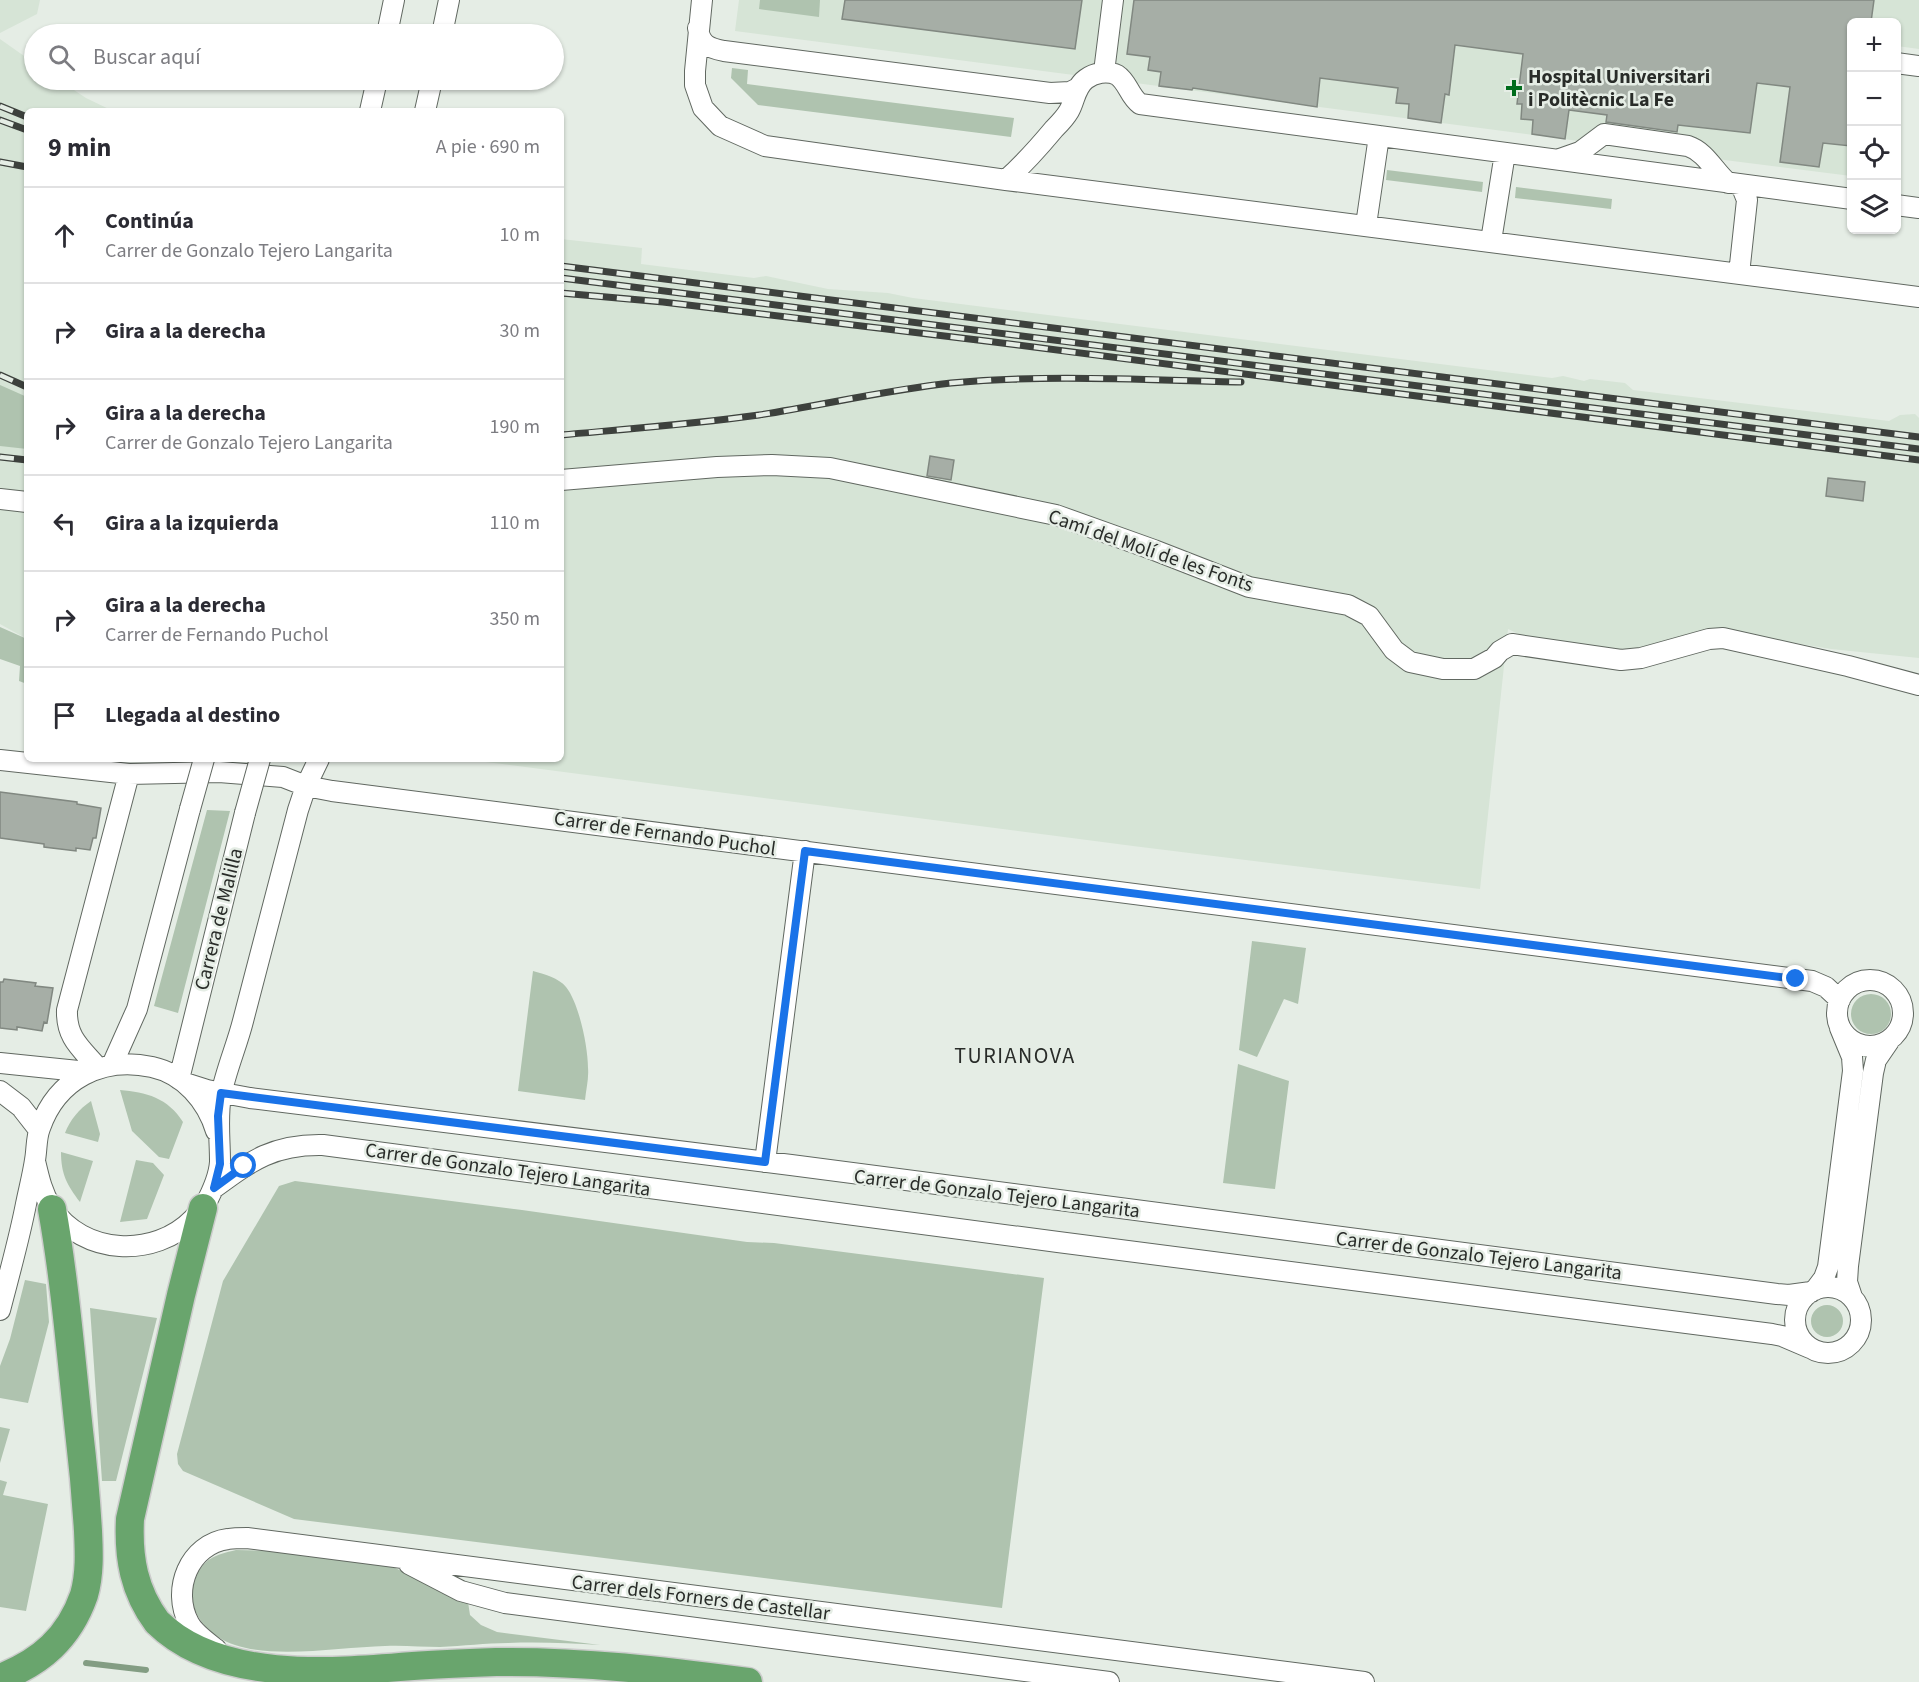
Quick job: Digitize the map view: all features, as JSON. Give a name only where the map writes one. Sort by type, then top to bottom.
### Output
[{"type":"highway","points":[[209,1198],[181,1295],[130,1520],[128,1544],[130,1561],[140,1594],[148,1610],[164,1631],[202,1659],[227,1669],[284,1676],[320,1676],[414,1666],[501,1662],[586,1664],[748,1682]]},
{"type":"highway","points":[[0,1678],[44,1655],[61,1638],[75,1617],[84,1593],[88,1571],[86,1498],[61,1261],[52,1209]]},
{"type":"highway","points":[[421,1682],[491,1676],[552,1675],[586,1664]]},
{"type":"street","points":[[389,24],[394,0]]},
{"type":"street","points":[[444,24],[449,0]]},
{"type":"street","points":[[702,0],[695,54],[695,85],[703,108],[720,126],[765,146],[1006,180],[1919,297]]},
{"type":"street","points":[[1104,72],[1113,0]]},
{"type":"street","points":[[698,28],[699,38],[704,44],[712,49],[724,51],[1050,93],[1070,92],[1078,88]]},
{"type":"street","points":[[1901,64],[1919,66]]},
{"type":"street","points":[[1006,180],[1038,149],[1069,111],[1078,88],[1084,80],[1104,72],[1117,75],[1125,83],[1133,99],[1140,104],[1847,198]]},
{"type":"street","points":[[372,106],[375,90]]},
{"type":"street","points":[[425,108],[430,90]]},
{"type":"street","points":[[1559,160],[1580,152],[1604,134],[1697,149],[1712,167],[1735,184],[1747,200],[1739,274]]},
{"type":"street","points":[[1366,225],[1379,136]]},
{"type":"street","points":[[1491,241],[1505,153]]},
{"type":"street","points":[[1901,206],[1919,208]]},
{"type":"street","name":"Camí del Molí de les Fonts","points":[[564,480],[717,467],[772,465],[830,468],[943,490],[1056,515],[1249,587],[1348,605],[1370,616],[1394,650],[1410,662],[1443,669],[1474,669],[1494,658],[1500,651],[1512,644],[1621,660],[1641,658],[1709,639],[1723,638],[1848,666],[1919,685]]},
{"type":"street","points":[[0,499],[24,502]]},
{"type":"street","name":"Carrer de Fernando Puchol","points":[[0,760],[129,774],[219,772],[283,777],[306,786],[1812,981],[1826,987],[1840,1000]]},
{"type":"street","points":[[0,1310],[19,1239],[39,1130],[49,1106],[67,1086],[99,1068],[137,1009],[203,762]]},
{"type":"street","name":"Carrera de Malilla","points":[[182,1081],[259,762]]},
{"type":"street","points":[[35,1161],[40,1186],[52,1209],[73,1230],[99,1243],[128,1247],[157,1243],[183,1229],[209,1198],[220,1164],[218,1116],[221,1093],[236,1048],[306,786],[318,762]]},
{"type":"street","points":[[99,1068],[70,1035],[66,1021],[67,1010],[129,774]]},
{"type":"street","points":[[765,1162],[805,851]]},
{"type":"street","points":[[1813,1291],[1834,1287],[1852,1297],[1858,1305],[1861,1326],[1858,1336],[1843,1350],[1821,1353],[1810,1348],[1802,1340],[1795,1319],[1797,1308],[1803,1298],[1813,1291],[1824,1278],[1828,1267],[1853,1071],[1852,1058],[1837,1017],[1840,1000],[1850,987],[1860,981],[1871,980],[1891,987],[1898,995],[1904,1014],[1903,1031],[1876,1060],[1873,1073],[1848,1266],[1847,1282],[1852,1297]]},
{"type":"street","points":[[1898,995],[1919,999]]},
{"type":"street","points":[[1840,1028],[1847,1037],[1867,1046],[1878,1046],[1903,1031]]},
{"type":"street","points":[[0,1063],[99,1068],[135,1064],[158,1068],[182,1081],[201,1099],[212,1118],[219,1140]]},
{"type":"street","name":"Carrer de Gonzalo Tejero Langarita","points":[[182,1081],[221,1093],[1777,1294],[1789,1295],[1813,1291]]},
{"type":"street","points":[[0,1091],[21,1107],[39,1130]]},
{"type":"street","name":"Carrer de Gonzalo Tejero Langarita","points":[[209,1198],[244,1166],[259,1157],[275,1150],[305,1144],[323,1145],[1765,1333],[1782,1336],[1810,1348]]},
{"type":"street","name":"Carrer dels Forners de Castellar","points":[[254,1673],[208,1643],[190,1625],[184,1612],[181,1596],[184,1576],[189,1565],[203,1550],[226,1539],[247,1538],[1364,1682]]},
{"type":"street","points":[[393,1557],[460,1591],[505,1603],[1109,1682]]},
{"type":"shaded area","points":[[0,0],[40,0],[37,14],[0,33]]},
{"type":"shaded area","name":"Hospital Universitari i Politècnic La Fe","points":[[739,0],[1919,0],[1919,49],[1901,47],[1901,18],[1847,18],[1847,175],[735,31]]},
{"type":"shaded area","points":[[760,0],[820,0],[819,17],[759,9]]},
{"type":"shaded area","points":[[0,39],[24,56],[24,90],[74,90],[107,108],[24,108],[24,637],[0,624]]},
{"type":"shaded area","points":[[732,68],[748,70],[747,84],[1014,118],[1011,137],[758,105],[731,78]]},
{"type":"shaded area","points":[[1387,170],[1483,182],[1482,192],[1386,180]]},
{"type":"shaded area","points":[[1516,187],[1612,199],[1611,209],[1515,198]]},
{"type":"shaded area","points":[[564,239],[642,248],[641,264],[754,278],[766,276],[828,289],[888,293],[1552,378],[1563,376],[1584,381],[1590,379],[1625,383],[1633,390],[1889,421],[1900,415],[1915,414],[1919,418],[1919,658],[1831,649],[1723,631],[1637,651],[1611,651],[1527,638],[1508,629],[1480,889],[486,762],[564,762]]},
{"type":"shaded area","points":[[0,385],[24,396],[24,449],[0,446]]},
{"type":"shaded area","points":[[0,627],[24,638],[24,683],[19,681],[20,666],[0,659]]},
{"type":"shaded area","points":[[207,810],[230,811],[178,1013],[154,1006]]},
{"type":"shaded area","points":[[1252,941],[1306,948],[1298,1004],[1284,999],[1257,1057],[1239,1050]]},
{"type":"shaded area","points":[[533,971],[563,984],[575,1003],[588,1059],[585,1100],[518,1091]]},
{"type":"shaded area","points":[[1871,994],[1879,995],[1885,1000],[1890,1006],[1890,1022],[1885,1028],[1879,1033],[1871,1034],[1863,1033],[1857,1028],[1852,1022],[1851,1014],[1852,1006],[1857,1000],[1863,995]]},
{"type":"shaded area","points":[[1238,1064],[1289,1081],[1275,1189],[1223,1183]]},
{"type":"shaded area","points":[[120,1090],[139,1092],[156,1098],[170,1107],[183,1122],[169,1159],[159,1157],[132,1131]]},
{"type":"shaded area","points":[[91,1101],[100,1134],[98,1142],[65,1133],[75,1115]]},
{"type":"shaded area","points":[[61,1152],[93,1161],[80,1202],[66,1179]]},
{"type":"shaded area","points":[[136,1160],[153,1163],[164,1175],[147,1219],[120,1222]]},
{"type":"shaded area","points":[[295,1181],[747,1242],[774,1243],[1044,1278],[1002,1608],[294,1519],[183,1471],[178,1464],[177,1454],[223,1281],[279,1186]]},
{"type":"shaded area","points":[[25,1280],[46,1284],[49,1322],[28,1403],[0,1398],[0,1366],[10,1339]]},
{"type":"shaded area","points":[[1827,1305],[1838,1310],[1843,1321],[1838,1332],[1827,1337],[1816,1332],[1811,1321],[1816,1310]]},
{"type":"shaded area","points":[[90,1308],[157,1318],[116,1481],[102,1481]]},
{"type":"shaded area","points":[[0,1427],[10,1429],[0,1463]]},
{"type":"shaded area","points":[[0,1480],[7,1482],[3,1495],[48,1504],[26,1611],[0,1607]]},
{"type":"shaded area","points":[[236,1550],[273,1551],[393,1567],[468,1602],[470,1615],[481,1625],[497,1632],[600,1645],[500,1643],[440,1647],[385,1646],[289,1652],[251,1649],[235,1645],[216,1635],[201,1620],[193,1602],[192,1591],[198,1573],[206,1562],[216,1556]]},
{"type":"building","points":[[845,0],[1082,0],[1075,49],[842,19]]},
{"type":"building","name":"Hospital Universitari i Politècnic La Fe","points":[[1134,0],[1874,0],[1872,18],[1847,18],[1847,146],[1823,143],[1819,167],[1780,162],[1790,87],[1757,83],[1750,133],[1678,125],[1677,132],[1606,122],[1607,115],[1569,110],[1565,139],[1532,134],[1533,120],[1521,119],[1522,104],[1517,104],[1523,54],[1455,45],[1449,95],[1445,94],[1441,123],[1408,118],[1409,104],[1396,103],[1398,88],[1320,78],[1317,107],[1193,88],[1192,90],[1159,86],[1161,72],[1148,70],[1150,57],[1127,54]]},
{"type":"building","points":[[930,456],[954,460],[951,480],[927,476]]},
{"type":"building","points":[[1828,478],[1865,482],[1863,501],[1826,496]]},
{"type":"building","points":[[0,792],[77,802],[77,804],[101,808],[96,838],[93,838],[90,850],[76,848],[76,851],[44,847],[44,844],[0,838]]},
{"type":"building","points":[[4,979],[36,983],[35,986],[53,988],[47,1023],[44,1022],[42,1031],[17,1027],[17,1030],[0,1028],[0,982]]},
{"type":"waterway","points":[[86,1663],[146,1670]]},
{"type":"railway","points":[[0,106],[24,116]]},
{"type":"railway","points":[[0,120],[24,129]]},
{"type":"railway","points":[[0,162],[24,166]]},
{"type":"railway","points":[[564,266],[1919,437]]},
{"type":"railway","points":[[564,278],[1919,449]]},
{"type":"railway","points":[[564,293],[663,302],[986,341],[1919,460]]},
{"type":"railway","points":[[0,375],[24,386]]},
{"type":"railway","points":[[564,435],[759,415],[903,390],[987,380],[1060,378],[1241,382]]},
{"type":"railway","points":[[0,457],[24,460]]},
{"type":"place","name":"Hospital Universitari i Politècnic La Fe","points":[[1514,88]]},
{"type":"district","name":"TURIANOVA","points":[[1015,1055]]},
{"type":"route","points":[[244,1166],[214,1188],[220,1164],[218,1116],[221,1093],[765,1162],[805,851],[1796,979]]}]
